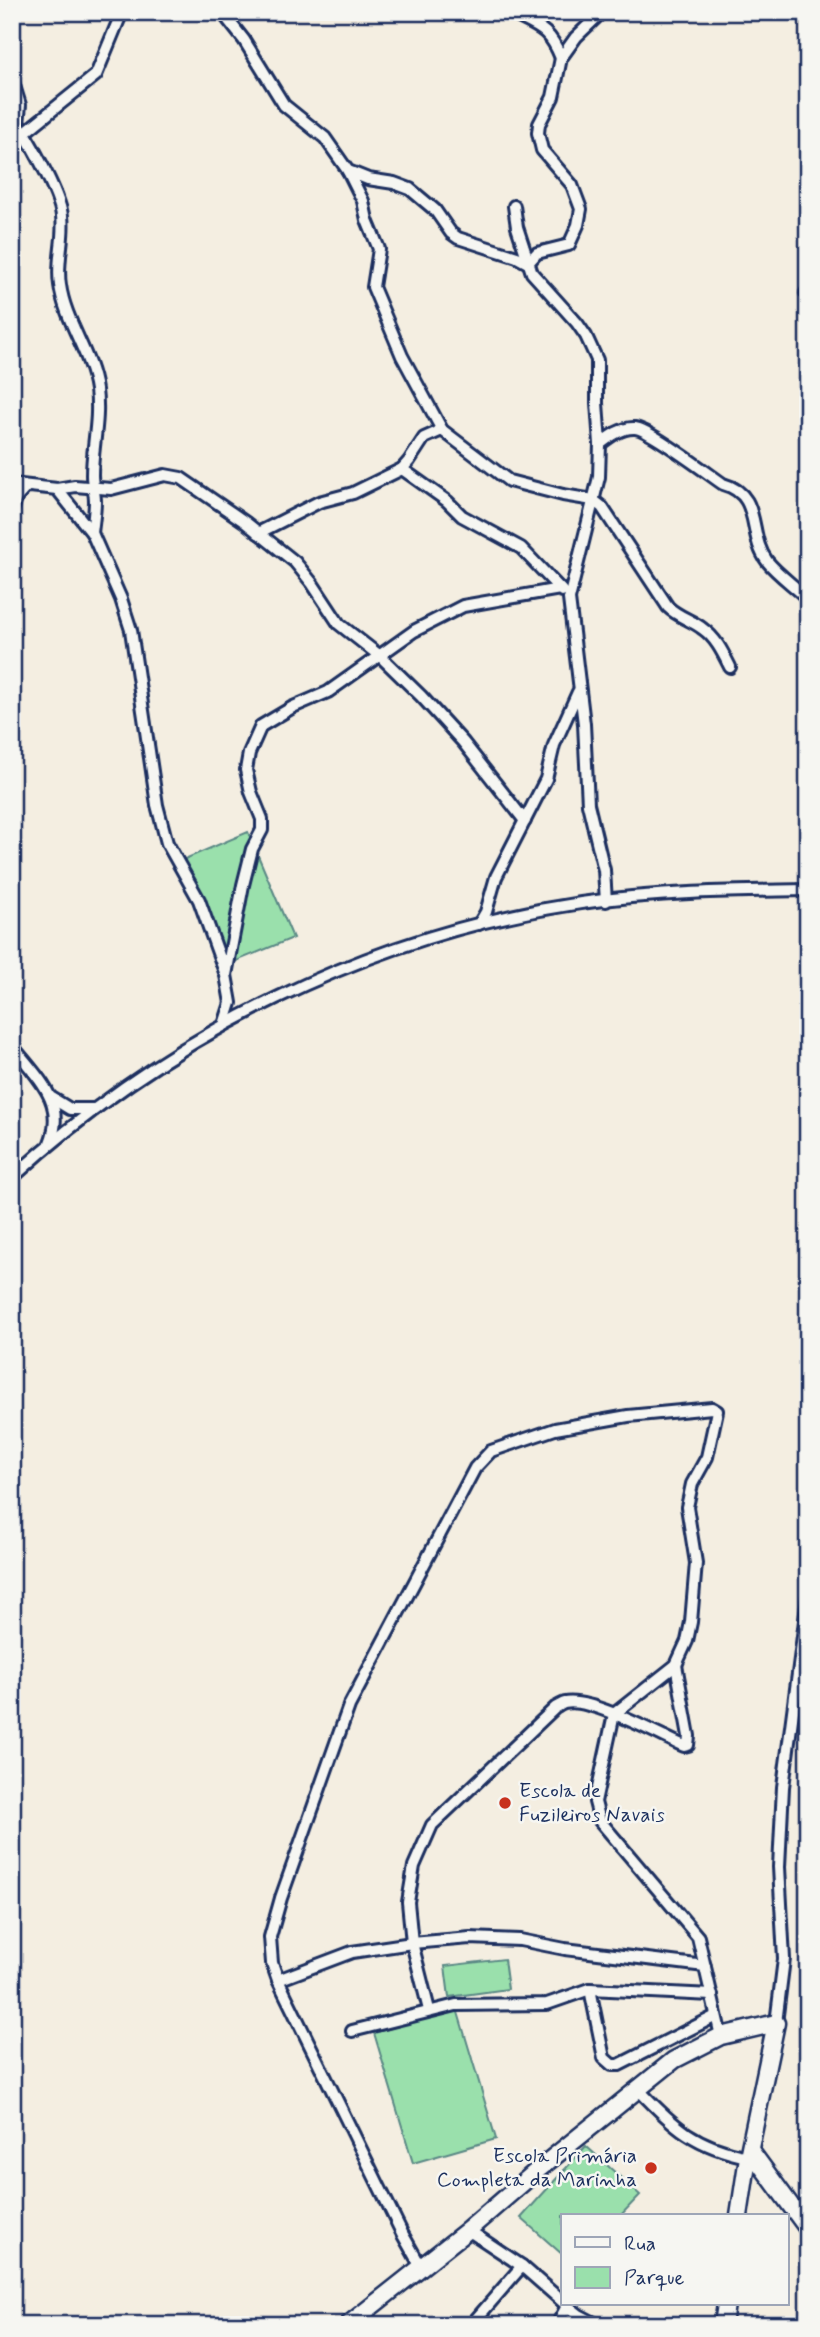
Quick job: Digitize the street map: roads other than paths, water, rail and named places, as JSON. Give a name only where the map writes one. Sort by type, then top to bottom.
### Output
[{"type":"street","points":[[18,125],[96,75],[122,12]]},
{"type":"street","points":[[222,12],[244,40],[284,105],[325,138],[348,171],[363,201],[367,220],[379,249],[373,286],[402,356],[442,429],[509,481],[593,500],[612,520],[628,549],[668,607],[705,630],[718,643],[730,667]]},
{"type":"street","points":[[509,12],[549,34],[555,41],[561,58]]},
{"type":"street","points":[[528,263],[537,253],[569,245],[578,225],[581,209],[572,186],[542,150],[539,124],[552,97],[561,58],[576,37],[602,12]]},
{"type":"street","points":[[12,79],[20,105],[12,145]]},
{"type":"street","points":[[18,125],[60,205],[63,230],[58,265],[60,286],[86,354],[96,390],[97,427],[92,475],[95,502],[92,533]]},
{"type":"street","points":[[348,171],[368,179],[394,183],[410,189],[435,210],[451,233],[458,238],[528,263]]},
{"type":"street","points":[[514,206],[517,227],[531,273],[577,323],[597,360],[600,444],[598,477],[569,599],[588,804],[604,870],[606,901]]},
{"type":"street","points":[[600,444],[616,433],[634,428],[652,435],[723,484],[736,488],[750,507],[766,560],[808,599]]},
{"type":"street","points":[[258,533],[319,502],[353,493],[402,469],[424,438],[442,429]]},
{"type":"street","points":[[402,469],[447,501],[462,516],[521,548],[569,599]]},
{"type":"street","points":[[12,484],[57,489],[111,489],[166,475],[181,478],[295,562],[339,624],[380,656],[421,696],[463,742],[525,821]]},
{"type":"street","points":[[12,511],[16,498],[27,486]]},
{"type":"street","points":[[57,489],[92,533],[109,568],[131,630],[157,805],[167,843],[199,900],[226,975],[230,1003],[224,1025]]},
{"type":"street","points":[[226,975],[243,884],[252,849],[262,830],[262,819],[246,770],[249,753],[261,726],[293,707],[328,692],[414,631],[463,606],[560,589]]},
{"type":"street","points":[[480,924],[496,877],[546,779],[554,745],[579,689]]},
{"type":"street","points":[[12,1178],[50,1143],[95,1110],[224,1025],[318,978],[447,932],[510,916],[693,891],[808,890]]},
{"type":"street","points":[[230,995],[240,1006],[253,1010]]},
{"type":"street","points":[[12,1045],[52,1098],[70,1109],[95,1110]]},
{"type":"street","points":[[50,1143],[55,1130],[52,1098]]},
{"type":"street","points":[[421,2267],[278,1980],[272,1963],[270,1937],[281,1898],[349,1706],[475,1468],[491,1451],[533,1436],[567,1427],[640,1415],[712,1408],[717,1411],[707,1457],[692,1484],[687,1507],[696,1563],[687,1641],[676,1665],[614,1714],[596,1792],[596,1813],[698,1937],[720,2036]]},
{"type":"street","points":[[739,2214],[776,2023],[784,1959],[779,1867],[783,1787],[808,1598]]},
{"type":"street","points":[[429,2010],[412,1943],[408,1902],[414,1866],[432,1825],[555,1708],[564,1703],[576,1702],[614,1714],[684,1746],[688,1745],[689,1736],[676,1665]]},
{"type":"street","points":[[278,1980],[352,1952],[470,1938],[520,1940],[565,1949],[705,1966]]},
{"type":"street","points":[[352,2031],[456,2005],[547,2004],[590,1989],[712,1994]]},
{"type":"street","points":[[590,1989],[604,2058],[612,2065],[619,2065],[716,2016]]},
{"type":"street","points":[[348,2325],[674,2060],[720,2036],[776,2023]]},
{"type":"street","points":[[639,2090],[684,2134],[734,2154],[749,2154]]},
{"type":"street","points":[[749,2154],[808,2229]]},
{"type":"street","points":[[468,2230],[522,2266],[561,2300]]},
{"type":"street","points":[[471,2325],[522,2266]]},
{"type":"street","points":[[557,2325],[565,2306]]},
{"type":"street","points":[[569,2306],[598,2325]]},
{"type":"street","points":[[723,2325],[726,2306]]},
{"type":"place","name":"Escola de Fuzileiros Navais","points":[[505,1803]]},
{"type":"place","name":"Escola Primária Completa da Marinha","points":[[651,2168]]}]
